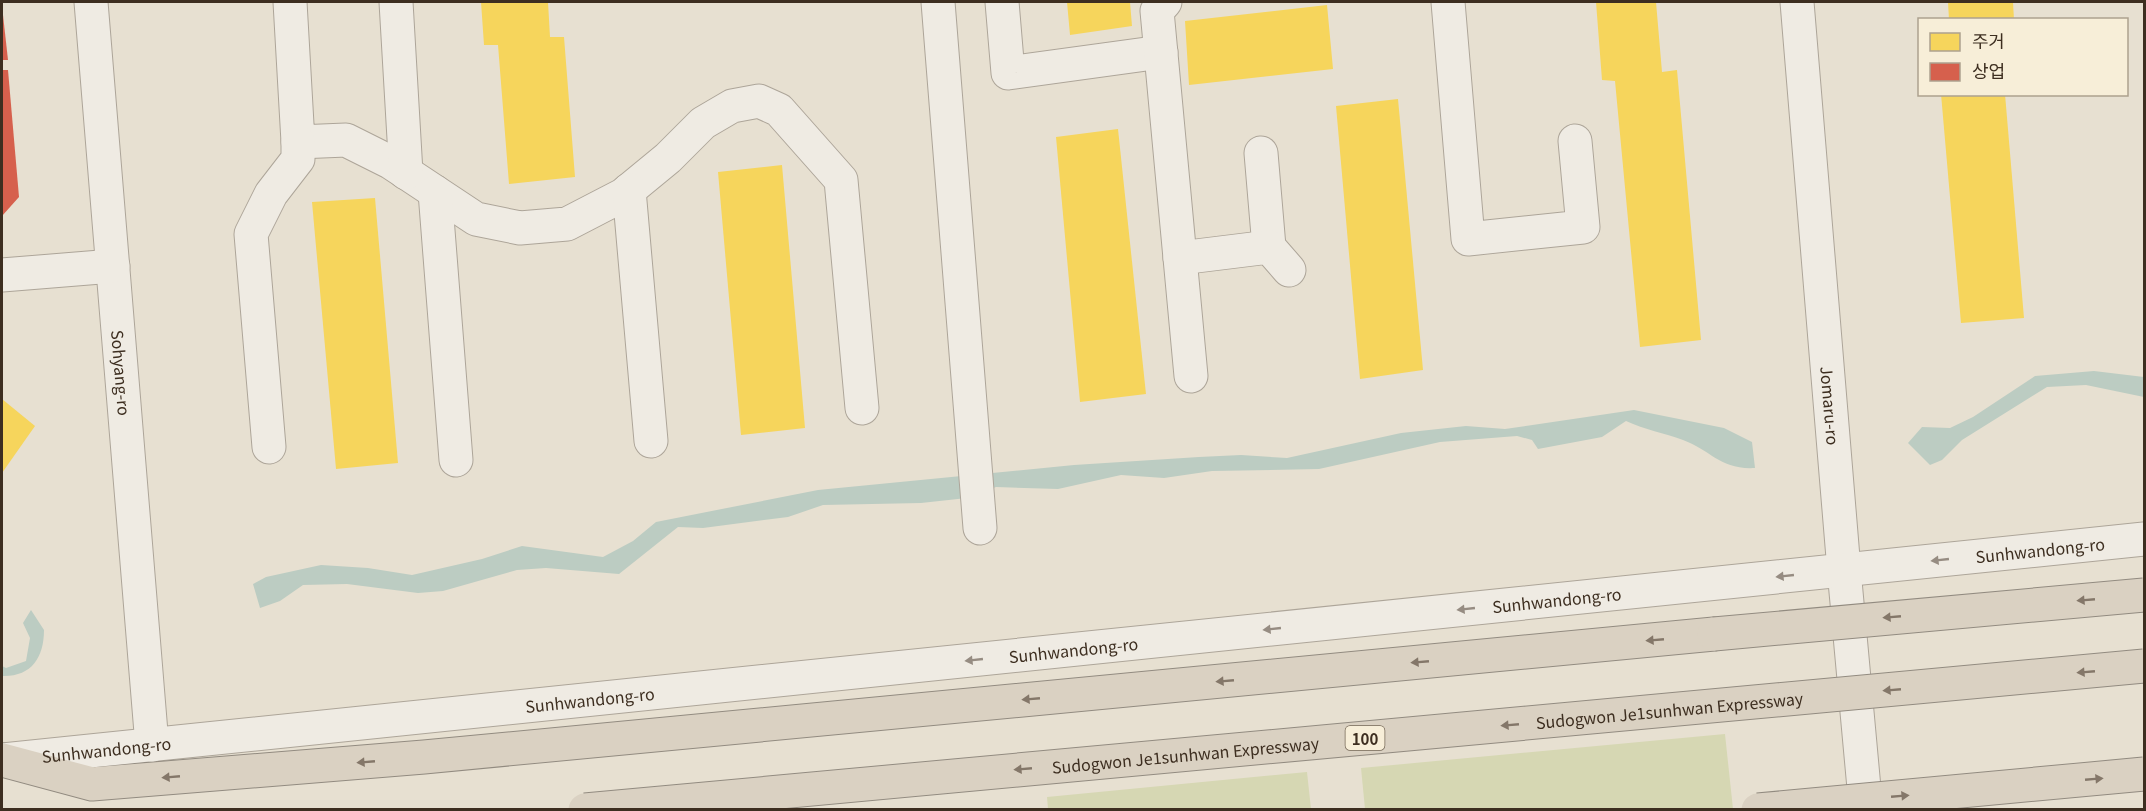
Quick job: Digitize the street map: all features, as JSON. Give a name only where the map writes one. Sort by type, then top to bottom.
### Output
[{"type":"highway","points":[[2,760],[92,784],[424,757],[2145,595]]},
{"type":"highway","name":"Sudogwon Je1sunhwan Expressway","points":[[585,810],[2145,666]]},
{"type":"highway","points":[[1758,810],[2145,774]]},
{"type":"street","name":"Sohyang-ro","points":[[91,2],[152,745]]},
{"type":"street","points":[[269,447],[251,234],[271,194],[298,159],[290,2]]},
{"type":"street","points":[[396,2],[406,173]]},
{"type":"street","points":[[938,2],[980,528]]},
{"type":"street","points":[[1002,2],[1008,73],[1161,52]]},
{"type":"street","points":[[1166,2],[1157,11],[1191,376]]},
{"type":"street","points":[[1448,2],[1468,239],[1583,239],[1575,141]]},
{"type":"street","name":"Jomaru-ro","points":[[1797,2],[1866,810]]},
{"type":"street","points":[[298,142],[346,140],[406,173],[476,219],[520,228],[567,224],[629,190],[668,158],[702,123],[732,106],[759,101],[779,110],[841,180],[862,408]]},
{"type":"street","points":[[1180,258],[1279,258],[1262,153]]},
{"type":"street","points":[[629,190],[651,441]]},
{"type":"street","points":[[435,192],[456,460]]},
{"type":"street","points":[[2,275],[113,266]]},
{"type":"street","name":"Sunhwandong-ro","points":[[2,760],[2145,539]]},
{"type":"green space","points":[[1725,734],[1733,809],[1365,809],[1361,768]]},
{"type":"green space","points":[[1307,772],[1311,809],[1048,809],[1047,797]]},
{"type":"shaded area","points":[[2094,371],[2144,377],[2144,397],[2086,385],[2047,387],[1962,440],[1942,460],[1930,465],[1908,443],[1922,427],[1950,428],[1973,417],[2035,376]]},
{"type":"shaded area","points":[[1634,410],[1724,428],[1752,442],[1755,468],[1743,468],[1724,463],[1693,444],[1626,421],[1602,437],[1538,449],[1532,440],[1517,436],[1440,442],[1319,469],[1212,471],[1164,478],[1121,475],[1058,489],[996,487],[967,498],[921,503],[823,505],[788,517],[703,528],[678,527],[619,574],[546,568],[517,570],[443,591],[418,593],[347,584],[303,585],[280,601],[260,608],[253,584],[266,577],[321,565],[368,568],[412,575],[482,559],[522,546],[603,557],[633,541],[656,522],[818,490],[1074,465],[1241,455],[1287,458],[1401,433],[1466,426],[1505,429]]},
{"type":"shaded area","points":[[31,610],[44,630],[42,649],[34,664],[28,669],[21,673],[2,676],[2,666],[6,668],[26,661],[30,638],[23,623]]},
{"type":"building: 주거","points":[[481,2],[548,2],[550,37],[564,37],[575,177],[509,184],[498,45],[484,45]]},
{"type":"building: 주거","points":[[1067,2],[1130,2],[1132,26],[1070,35]]},
{"type":"building: 주거","points":[[1596,2],[1656,2],[1662,72],[1677,70],[1701,340],[1640,347],[1615,81],[1602,80]]},
{"type":"building: 주거","points":[[1948,2],[2013,2],[2014,18],[1949,18]]},
{"type":"building: 주거","points":[[1327,5],[1333,69],[1189,85],[1185,21]]},
{"type":"building: 주거","points":[[1941,96],[2005,96],[2024,318],[1961,323]]},
{"type":"building: 주거","points":[[1398,99],[1423,370],[1360,379],[1336,106]]},
{"type":"building: 주거","points":[[1118,129],[1146,394],[1080,402],[1056,137]]},
{"type":"building: 주거","points":[[782,165],[805,428],[741,435],[718,172]]},
{"type":"building: 주거","points":[[375,198],[398,463],[336,469],[312,202]]},
{"type":"building: 주거","points":[[2,399],[35,426],[2,473]]},
{"type":"building: 상업","points":[[2,6],[8,60],[2,60]]},
{"type":"building: 상업","points":[[2,70],[8,70],[19,197],[2,216]]}]
